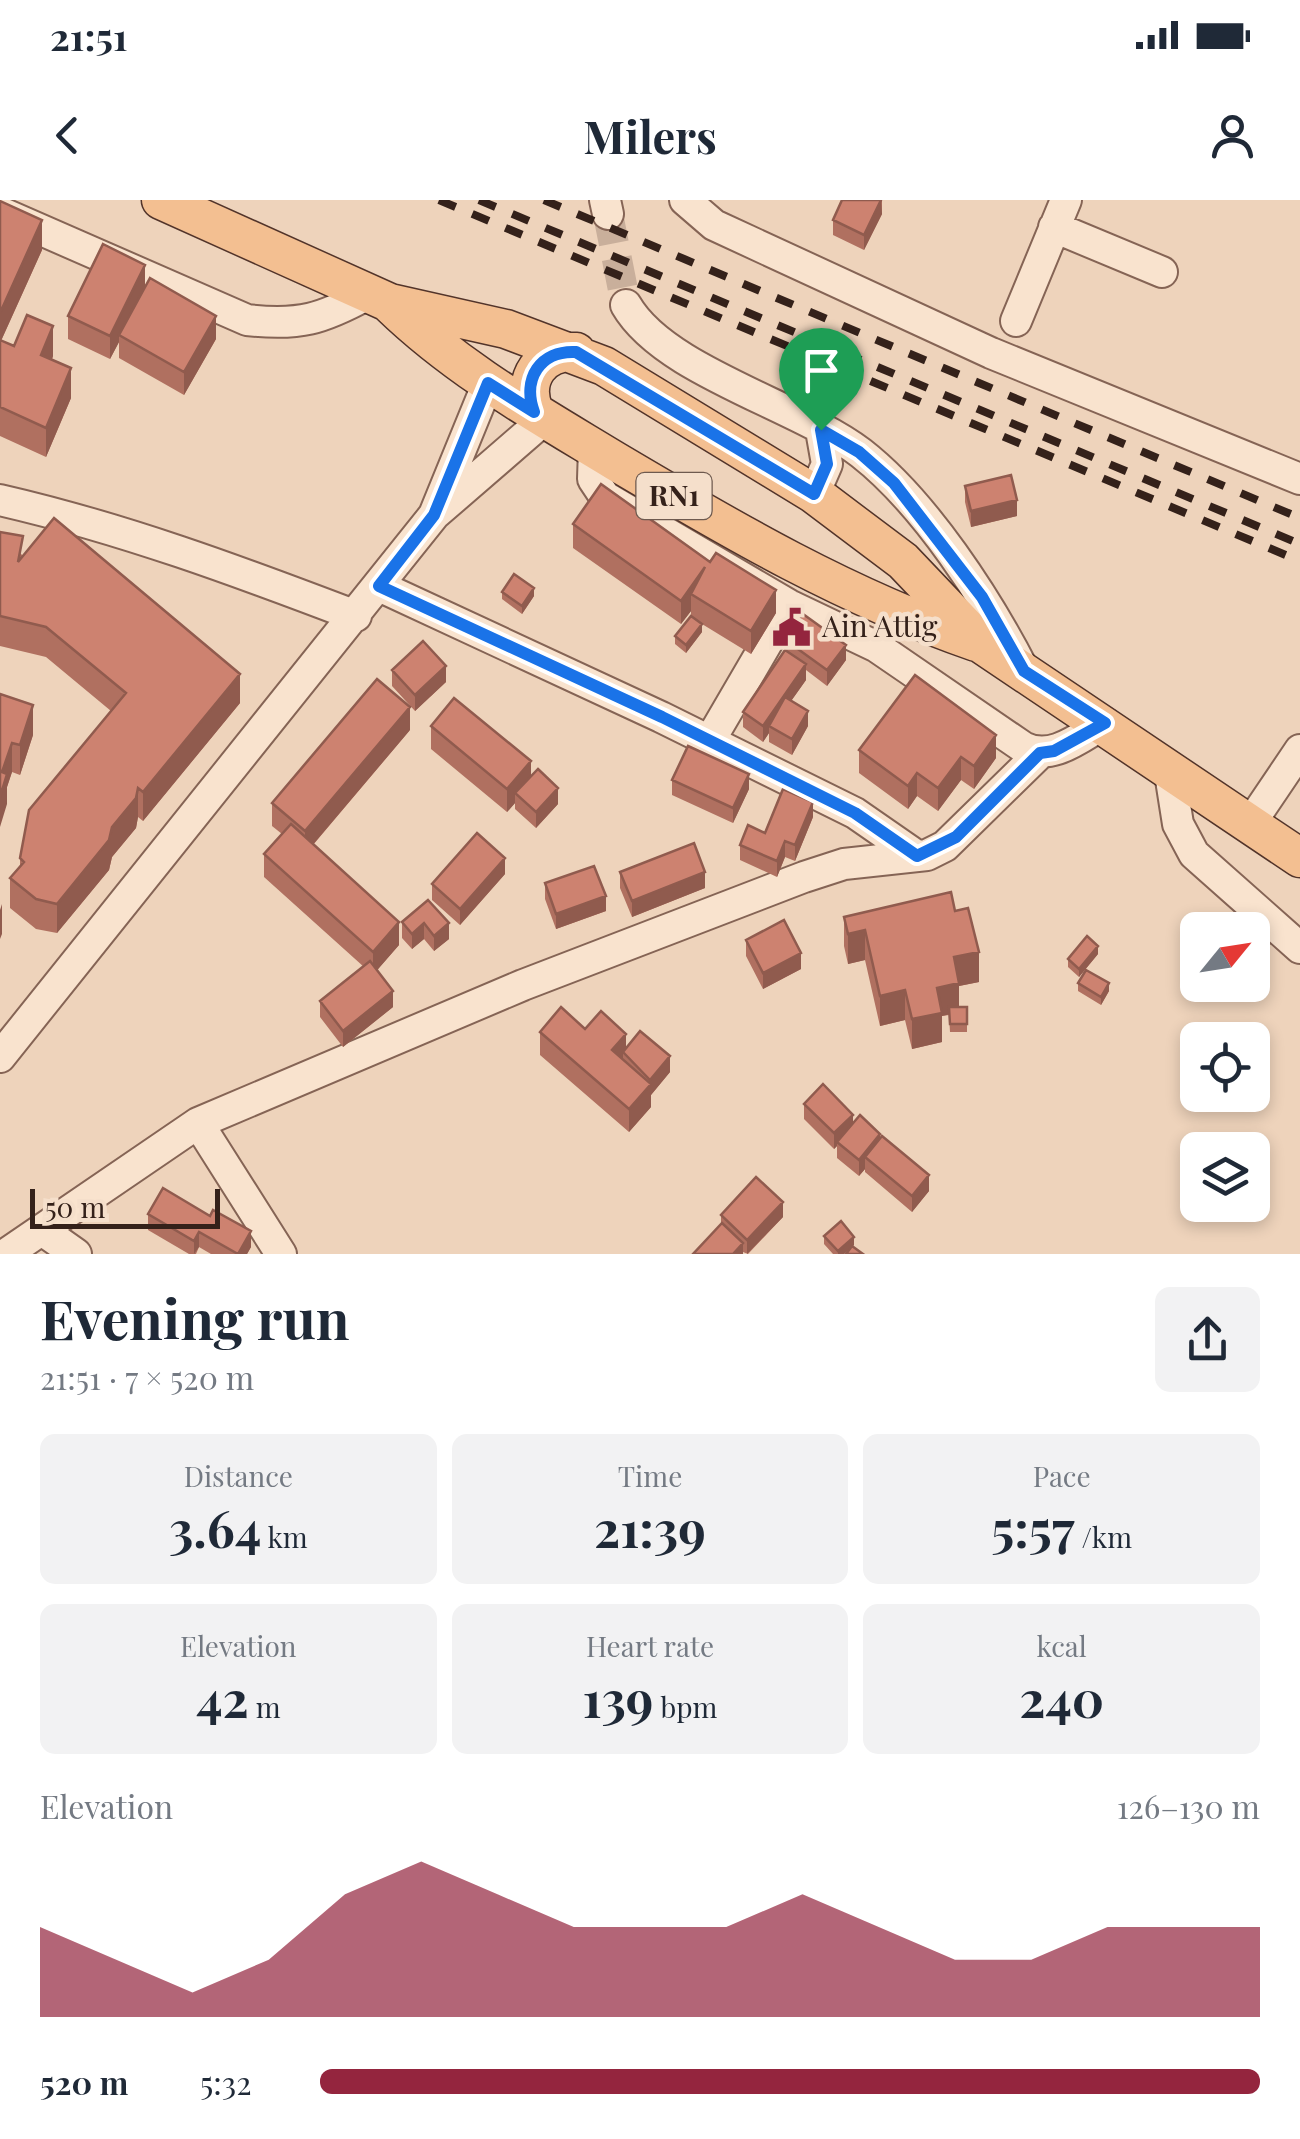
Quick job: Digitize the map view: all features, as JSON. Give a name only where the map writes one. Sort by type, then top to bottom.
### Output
[{"type":"main road","name":"RN1","points":[[161,200],[379,299],[506,329],[576,352],[814,494],[902,561],[983,645]]},
{"type":"main road","name":"RN1","points":[[379,299],[443,352],[594,448],[797,588],[901,616],[983,645],[1105,723],[1300,858]]},
{"type":"main road","points":[[540,415],[529,391],[534,372],[548,358],[576,352]]},
{"type":"main road","points":[[797,588],[838,558],[847,538],[844,517]]},
{"type":"street","points":[[685,200],[714,225],[992,353],[1300,479]]},
{"type":"street","points":[[0,212],[248,320],[284,323],[323,318],[379,299]]},
{"type":"street","points":[[1016,320],[1060,214],[1162,272]]},
{"type":"street","points":[[626,304],[652,338],[859,452],[894,483],[982,597],[1024,671]]},
{"type":"street","points":[[434,515],[488,383]]},
{"type":"street","points":[[0,1057],[434,515],[540,415]]},
{"type":"street","points":[[814,494],[827,464],[821,430]]},
{"type":"street","points":[[0,500],[84,519],[182,550],[356,616]]},
{"type":"street","points":[[379,586],[855,813],[917,856]]},
{"type":"street","points":[[709,742],[797,588],[1023,747],[1040,753],[1054,751],[1105,723]]},
{"type":"street","points":[[6,1254],[198,1123],[523,985],[804,877],[844,864],[917,856],[956,837],[1040,753]]},
{"type":"street","points":[[1250,824],[1296,765]]},
{"type":"street","points":[[1168,767],[1178,824],[1194,854],[1300,948]]},
{"type":"street","points":[[198,1123],[281,1254]]},
{"type":"street","points":[[42,1230],[76,1254]]},
{"type":"building","points":[[842,200],[881,200],[864,235],[833,220]]},
{"type":"building","points":[[0,201],[42,220],[0,313]]},
{"type":"building","points":[[103,244],[145,265],[110,336],[68,316]]},
{"type":"building","points":[[150,278],[216,316],[184,372],[119,335]]},
{"type":"building","points":[[27,315],[53,326],[41,355],[71,368],[46,428],[0,407],[0,340],[14,346]]},
{"type":"building","points":[[1011,475],[1017,500],[971,511],[965,486]]},
{"type":"building","points":[[601,484],[710,562],[716,553],[776,590],[751,631],[691,594],[705,567],[681,601],[573,524]]},
{"type":"building","points":[[54,518],[240,674],[143,792],[138,788],[136,798],[112,827],[109,840],[57,904],[36,899],[10,878],[24,862],[20,858],[29,810],[126,693],[46,627],[0,616],[0,532],[23,536],[18,562]]},
{"type":"building","points":[[514,574],[534,588],[522,606],[502,592]]},
{"type":"building","points":[[803,614],[846,645],[827,670],[784,639]]},
{"type":"building","points":[[691,616],[702,624],[686,645],[675,636]]},
{"type":"building","points":[[423,641],[446,666],[415,695],[392,670]]},
{"type":"building","points":[[785,650],[806,664],[763,726],[743,712]]},
{"type":"building","points":[[915,675],[996,735],[974,766],[961,757],[938,788],[917,773],[908,786],[859,750]]},
{"type":"building","points":[[377,679],[410,707],[305,831],[272,803]]},
{"type":"building","points":[[0,694],[33,705],[20,745],[12,743],[2,772],[7,774],[0,797]]},
{"type":"building","points":[[785,697],[808,711],[792,739],[769,726]]},
{"type":"building","points":[[454,698],[531,761],[507,789],[431,726]]},
{"type":"building","points":[[688,746],[749,774],[733,808],[672,780]]},
{"type":"building","points":[[538,769],[558,788],[536,812],[515,793]]},
{"type":"building","points":[[783,789],[813,802],[795,845],[785,841],[777,861],[740,845],[748,825],[765,833]]},
{"type":"building","points":[[291,824],[399,922],[373,952],[264,854]]},
{"type":"building","points":[[477,833],[505,858],[460,909],[432,884]]},
{"type":"building","points":[[694,843],[705,872],[632,901],[620,872]]},
{"type":"building","points":[[594,866],[606,896],[556,914],[545,883]]},
{"type":"building","points":[[951,892],[955,911],[968,908],[979,952],[954,957],[959,983],[937,988],[942,1013],[912,1019],[905,990],[880,996],[865,930],[848,934],[844,917]]},
{"type":"building","points":[[428,900],[449,923],[434,936],[424,923],[412,934],[402,922]]},
{"type":"building","points":[[784,920],[801,953],[763,973],[746,940]]},
{"type":"building","points":[[1087,936],[1098,946],[1079,969],[1068,959]]},
{"type":"building","points":[[370,961],[393,991],[343,1031],[320,1001]]},
{"type":"building","points":[[1086,970],[1109,983],[1101,997],[1078,983]]},
{"type":"building","points":[[561,1007],[585,1029],[601,1011],[626,1034],[612,1050],[651,1084],[629,1109],[540,1032]]},
{"type":"building","points":[[949,1007],[967,1007],[967,1024],[950,1024]]},
{"type":"building","points":[[640,1031],[670,1056],[650,1080],[623,1052]]},
{"type":"building","points":[[823,1084],[853,1115],[834,1133],[804,1104]]},
{"type":"building","points":[[860,1115],[880,1134],[859,1160],[837,1142]]},
{"type":"building","points":[[882,1136],[929,1175],[912,1196],[865,1157]]},
{"type":"building","points":[[756,1177],[783,1202],[747,1240],[721,1215]]},
{"type":"building","points":[[163,1188],[210,1216],[213,1210],[251,1231],[238,1254],[199,1232],[194,1241],[148,1214]]},
{"type":"building","points":[[841,1221],[854,1237],[838,1251],[824,1236]]},
{"type":"building","points":[[722,1223],[743,1243],[733,1254],[693,1254]]},
{"type":"building","points":[[852,1246],[863,1254],[846,1254]]},
{"type":"tunnel","points":[[608,214],[626,305]]},
{"type":"railway","points":[[439,200],[1300,561]]},
{"type":"railway","points":[[479,200],[1300,544]]},
{"type":"railway","points":[[544,200],[1300,518]]},
{"type":"place","name":"Ain Attig","points":[[792,627]]},
{"type":"route","points":[[576,352],[604,366],[814,494],[827,464],[821,430],[859,452],[894,483],[958,562],[1024,671],[1105,723],[1054,751],[1040,753],[956,837],[927,854],[917,856],[855,813],[662,717],[379,586],[434,515],[488,383],[534,412],[530,381],[540,364],[557,354],[576,352]]}]
